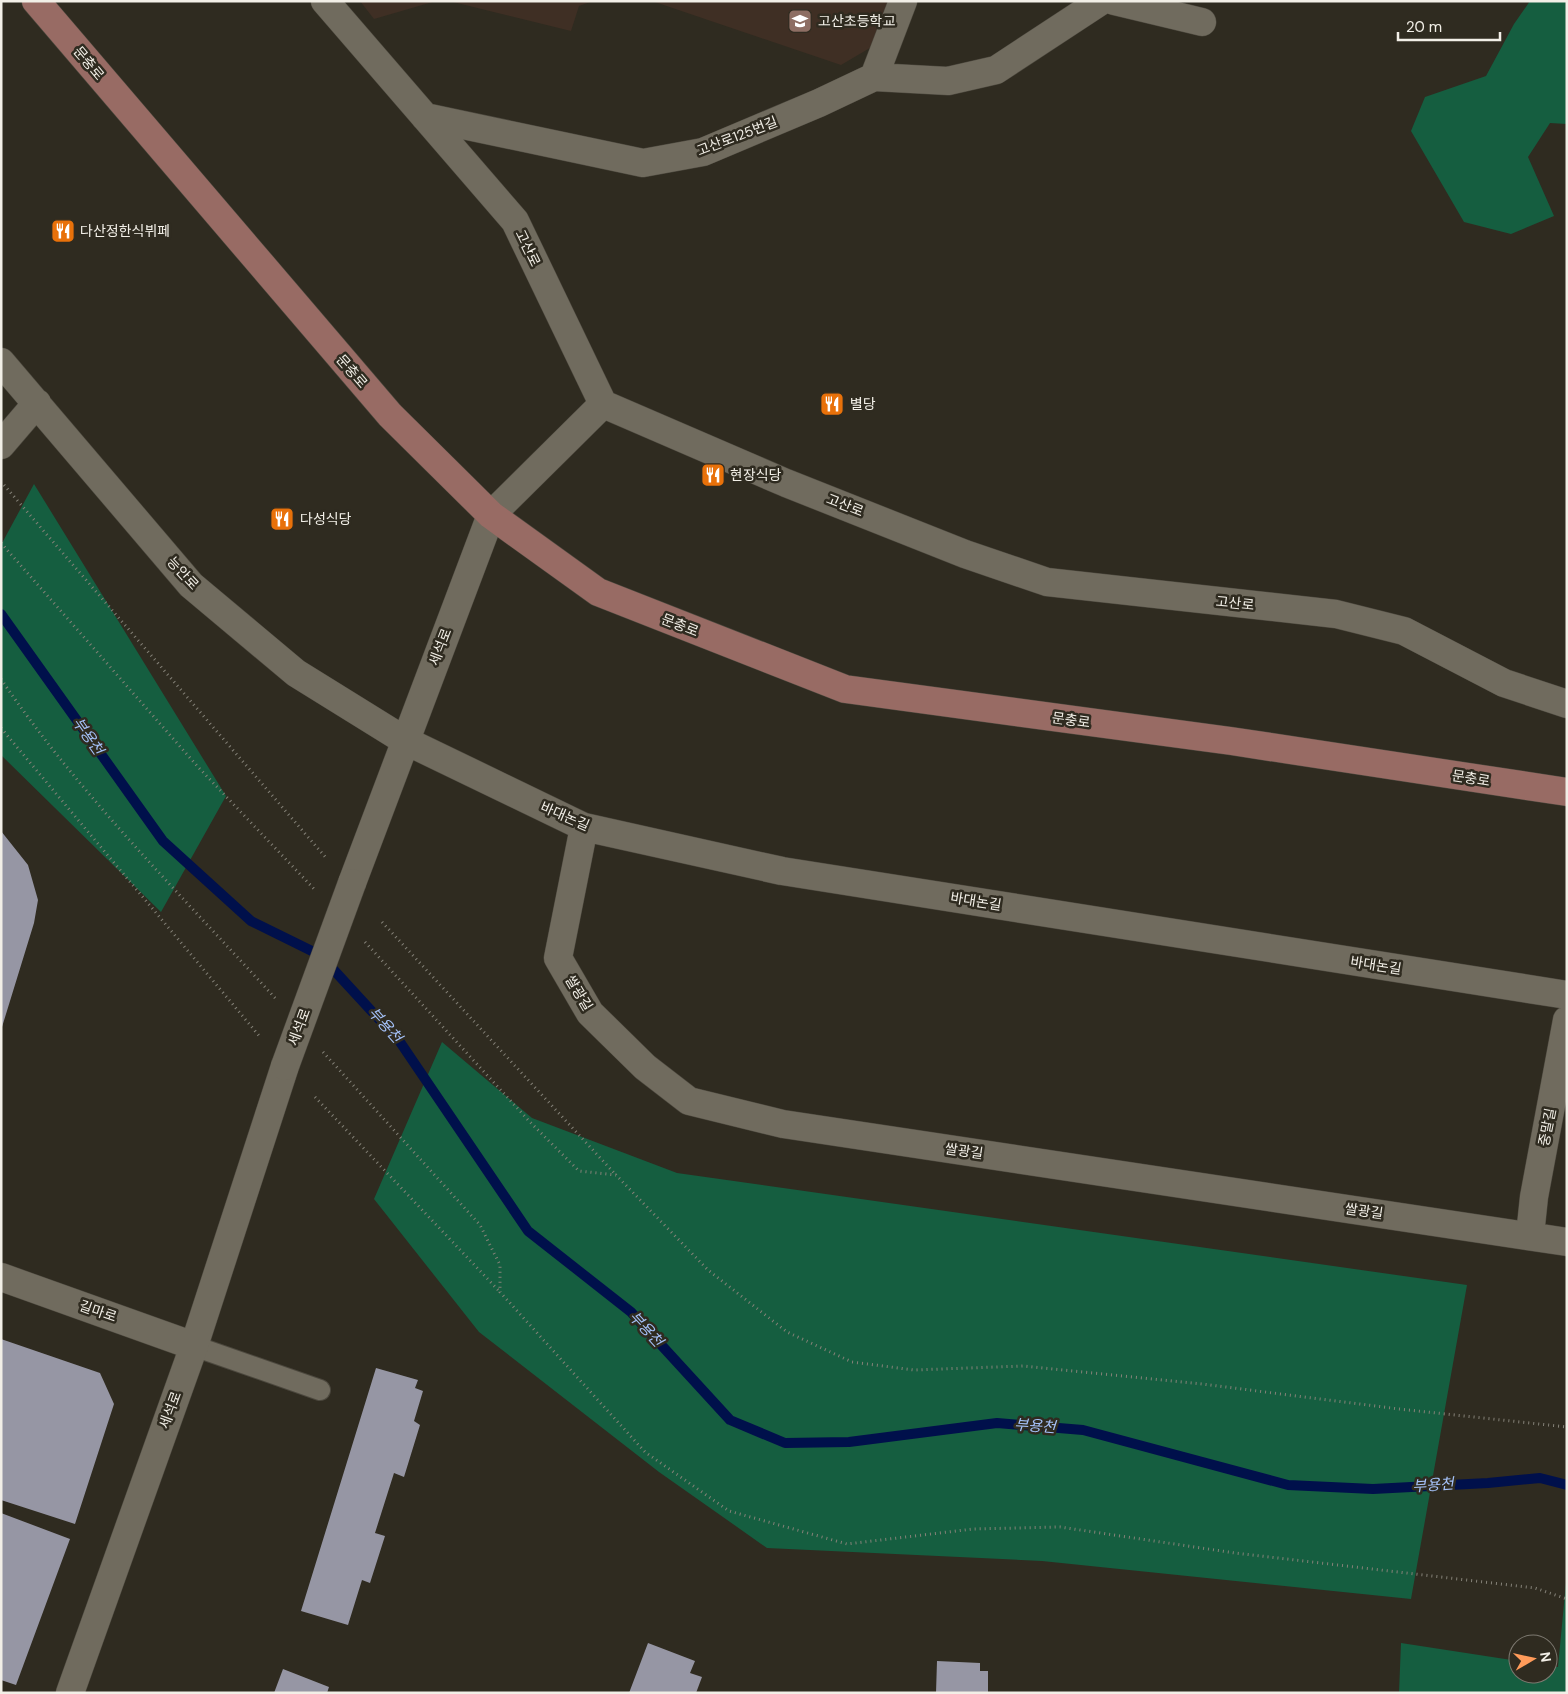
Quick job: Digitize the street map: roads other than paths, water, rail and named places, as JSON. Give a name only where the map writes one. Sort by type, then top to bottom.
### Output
[{"type":"street","name":"문충로","points":[[36,1],[390,415],[491,515],[598,592],[844,689],[1231,741],[1567,792]]},
{"type":"street","name":"고산로","points":[[325,1],[515,221],[603,404],[786,482],[966,554],[1047,582],[1336,614],[1404,631],[1504,683],[1567,704]]},
{"type":"street","points":[[903,1],[874,77],[948,81],[996,70],[1101,1]]},
{"type":"street","points":[[1114,1],[1202,22]]},
{"type":"street","name":"고산로125번길","points":[[425,117],[643,163],[703,152],[819,103],[874,77]]},
{"type":"street","name":"능안로","points":[[1,362],[191,585],[296,673],[404,740]]},
{"type":"street","points":[[1,445],[37,403]]},
{"type":"street","name":"세석로","points":[[70,1693],[194,1346],[285,1066],[404,740],[491,515],[603,404]]},
{"type":"street","name":"바대논길","points":[[404,740],[584,827],[782,871],[1567,995]]},
{"type":"street","name":"쌀광길","points":[[584,827],[558,958],[590,1013],[645,1067],[689,1101],[783,1124],[1567,1242]]},
{"type":"street","name":"중말길","points":[[1530,1235],[1534,1197],[1567,1020]]},
{"type":"street","name":"길마로","points":[[1,1278],[194,1346]]},
{"type":"lane","points":[[194,1346],[320,1390]]},
{"type":"waterway","name":"부용천","points":[[1,614],[163,841],[251,921],[320,955],[400,1042],[528,1231],[631,1312],[730,1420],[785,1443],[849,1442],[997,1423],[1083,1430],[1288,1485],[1373,1489],[1488,1483],[1540,1478],[1567,1485]]},
{"type":"place","name":"고산초등학교","points":[[800,21]]},
{"type":"place","name":"다산정한식뷔페","points":[[63,231]]},
{"type":"place","name":"별당","points":[[832,404]]},
{"type":"place","name":"현장식당","points":[[713,475]]},
{"type":"place","name":"다성식당","points":[[282,519]]}]
